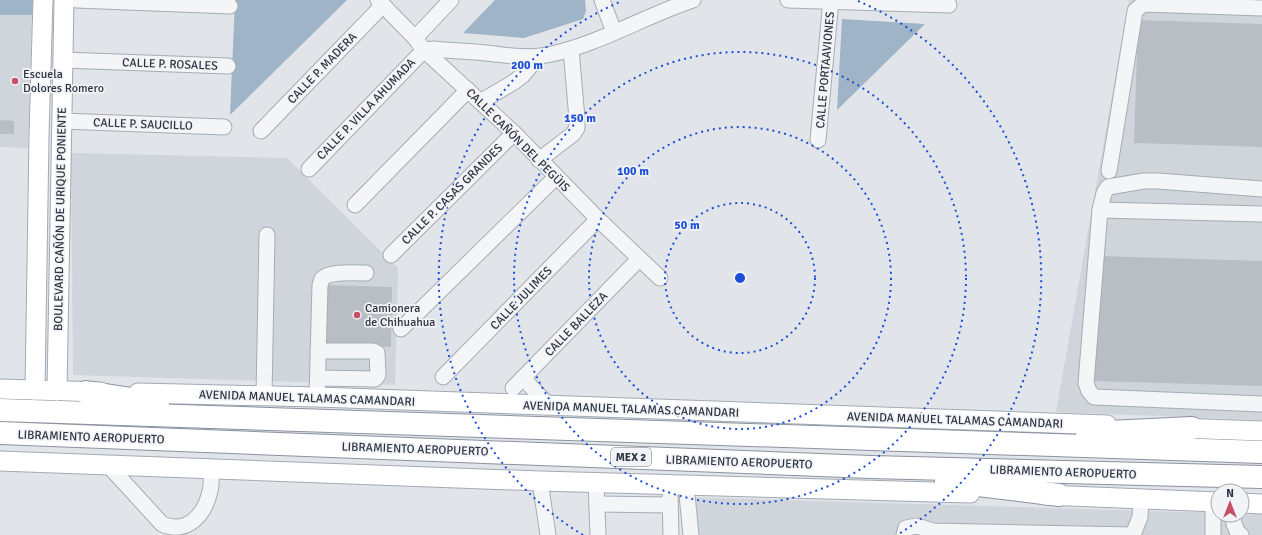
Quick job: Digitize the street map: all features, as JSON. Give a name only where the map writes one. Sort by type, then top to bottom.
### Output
[{"type":"highway","points":[[86,392],[254,418]]},
{"type":"highway","name":"LIBRAMIENTO AEROPUERTO","points":[[0,410],[1262,452]]},
{"type":"highway","points":[[955,442],[1015,436],[1192,428]]},
{"type":"highway","name":"LIBRAMIENTO AEROPUERTO","points":[[0,433],[870,467],[1262,477]]},
{"type":"highway","points":[[870,467],[932,480],[1059,495]]},
{"type":"main road","name":"BOULEVARD CAÑÓN DE URIQUE PONIENTE","points":[[35,390],[39,136],[43,0]]},
{"type":"main road","name":"BOULEVARD CAÑÓN DE URIQUE PONIENTE","points":[[57,391],[64,0]]},
{"type":"main road","points":[[39,136],[61,129]]},
{"type":"main road","points":[[38,250],[59,251]]},
{"type":"main road","name":"AVENIDA MANUEL TALAMAS CAMANDARI","points":[[0,388],[86,392],[318,397],[1262,430]]},
{"type":"main road","points":[[0,461],[540,481],[1059,495],[1210,502]]},
{"type":"main road","points":[[1250,503],[1262,504]]},
{"type":"street","points":[[76,0],[230,6]]},
{"type":"street","name":"CALLE P. VILLA AHUMADA","points":[[309,169],[419,44],[451,0]]},
{"type":"street","points":[[602,0],[614,32]]},
{"type":"street","points":[[419,44],[434,49],[517,56],[539,56],[571,49],[661,11],[693,0]]},
{"type":"street","points":[[788,0],[907,2],[948,5]]},
{"type":"street","name":"CALLE PORTAAVIONES","points":[[818,140],[831,1]]},
{"type":"street","name":"CALLE CAÑÓN DEL PEGÜIS","points":[[381,3],[419,44],[514,133],[598,219],[660,278]]},
{"type":"street","name":"CALLE P. MADERA","points":[[261,131],[381,3]]},
{"type":"street","points":[[1109,171],[1135,11],[1143,4],[1262,8]]},
{"type":"street","points":[[540,160],[573,134],[577,128],[571,49]]},
{"type":"street","points":[[480,102],[523,75],[539,56]]},
{"type":"street","name":"CALLE P. ROSALES","points":[[63,60],[228,66]]},
{"type":"street","points":[[355,205],[468,90]]},
{"type":"street","name":"CALLE P. SAUCILLO","points":[[61,129],[224,127]]},
{"type":"street","name":"CALLE P. CASAS GRANDES","points":[[391,255],[514,133]]},
{"type":"street","points":[[401,329],[556,177]]},
{"type":"street","points":[[1262,189],[1165,181],[1144,181],[1108,187],[1104,193],[1100,210],[1086,384],[1088,392],[1094,397],[1262,404]]},
{"type":"street","points":[[1100,210],[1262,214]]},
{"type":"street","name":"CALLE JULIMES","points":[[443,377],[598,219]]},
{"type":"street","points":[[264,396],[267,235]]},
{"type":"street","name":"CALLE BALLEZA","points":[[550,406],[518,383],[639,259]]},
{"type":"street","points":[[318,397],[319,290],[322,279],[335,274],[366,273]]},
{"type":"street","points":[[318,351],[373,351],[377,353],[378,365],[378,375],[375,379],[318,378]]},
{"type":"street","points":[[108,465],[162,524],[177,527],[190,524],[198,517],[206,504],[210,490],[211,469]]},
{"type":"street","points":[[540,481],[548,535]]},
{"type":"street","points":[[596,482],[598,535]]},
{"type":"street","points":[[671,535],[670,505],[678,484]]},
{"type":"street","points":[[678,484],[691,535]]},
{"type":"street","points":[[904,535],[906,528],[916,526],[933,533],[1132,535],[1140,517],[1141,499]]},
{"type":"street","points":[[597,504],[670,505]]},
{"type":"street","points":[[1213,535],[1214,523]]},
{"type":"street","points":[[1234,523],[1238,533],[1242,535]]},
{"type":"shaded area","points":[[1129,0],[1262,0],[1262,420],[1056,412]]},
{"type":"shaded area","name":"Escuela Dolores Romero","points":[[0,15],[32,15],[28,148],[0,147]]},
{"type":"shaded area","points":[[71,153],[287,158],[398,268],[395,385],[73,375]]},
{"type":"shaded area","points":[[681,497],[1210,513],[1210,523],[1250,523],[1250,514],[1262,514],[1262,535],[682,535]]},
{"type":"water","points":[[0,0],[33,0],[32,15],[0,15]]},
{"type":"water","points":[[235,0],[347,0],[230,115]]},
{"type":"water","points":[[495,0],[585,0],[586,11],[583,19],[524,38],[463,33]]},
{"type":"water","points":[[842,19],[925,24],[837,110]]},
{"type":"building","points":[[1138,20],[1262,24],[1262,147],[1134,143]]},
{"type":"building","points":[[0,120],[14,121],[14,134],[0,134]]},
{"type":"building","points":[[1099,256],[1262,261],[1262,386],[1095,381]]},
{"type":"building","name":"Camionera de Chihuahua","points":[[323,285],[392,287],[391,347],[322,344]]},
{"type":"place","name":"Escuela Dolores Romero","points":[[15,81]]},
{"type":"place","name":"Camionera de Chihuahua","points":[[357,315]]}]
